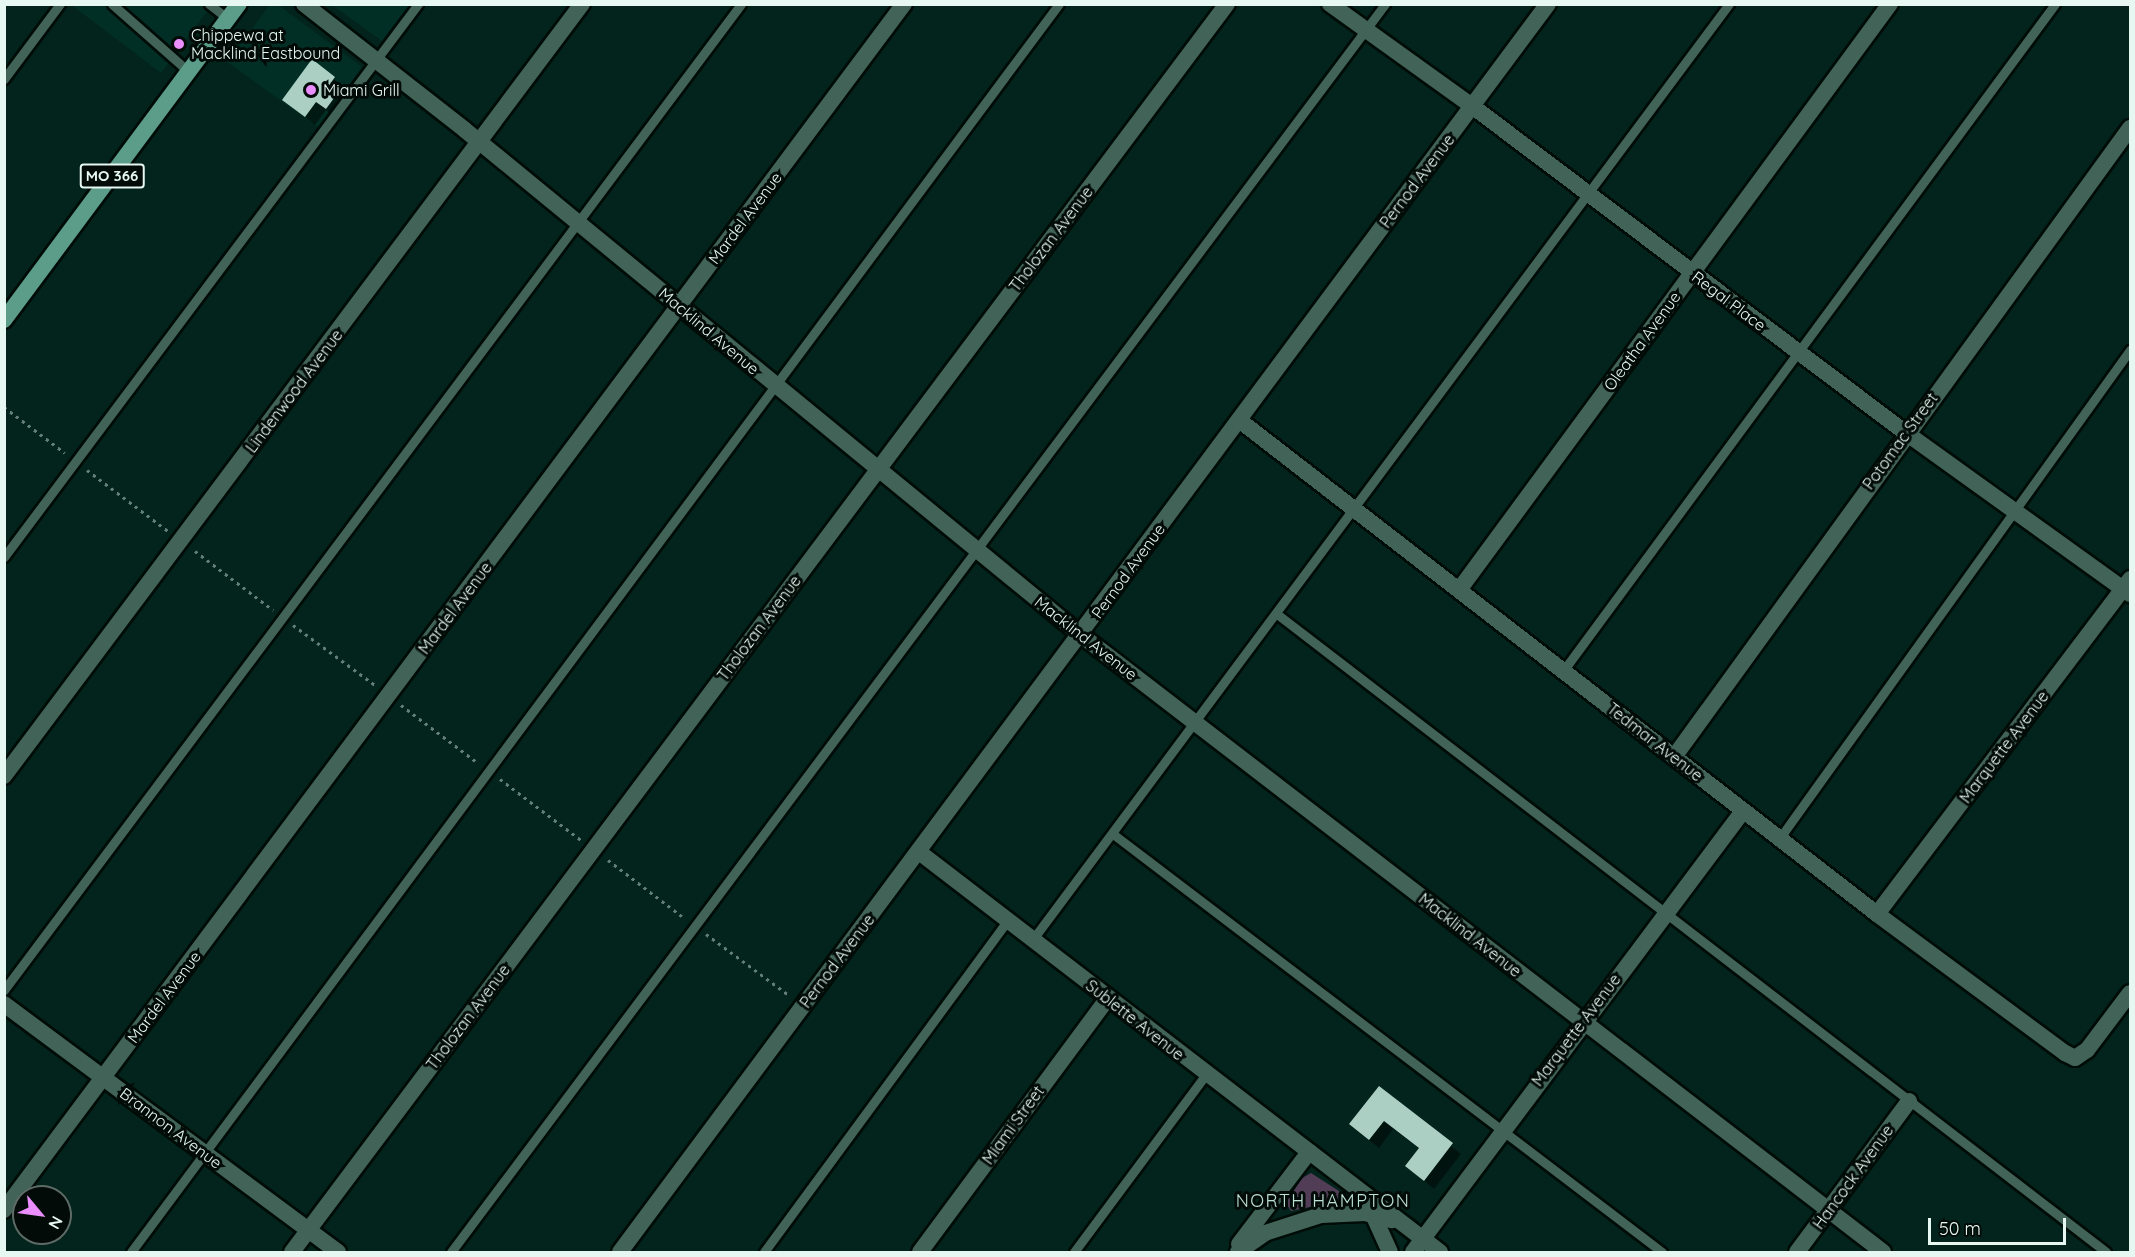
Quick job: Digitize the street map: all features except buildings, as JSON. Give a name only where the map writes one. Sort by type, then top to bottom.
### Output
[{"type":"main road","name":"MO 366","points":[[4,320],[239,4]]},
{"type":"street","name":"Lindenwood Avenue","points":[[4,776],[582,4]]},
{"type":"street","name":"Mardel Avenue","points":[[4,1210],[904,4]]},
{"type":"street","name":"Tholozan Avenue","points":[[292,1252],[1227,4]]},
{"type":"street","name":"Regal Place","points":[[1330,4],[1472,106],[1905,434],[2128,588]]},
{"type":"street","name":"Pernod Avenue","points":[[620,1252],[1548,4]]},
{"type":"street","name":"Oleatha Avenue","points":[[1459,590],[1890,4]]},
{"type":"street","name":"Macklind Avenue","points":[[312,7],[1081,635],[1882,1252]]},
{"type":"street","name":"Potomac Street","points":[[1674,757],[1905,434],[2130,128]]},
{"type":"street","name":"Tedmar Avenue","points":[[1239,420],[1877,914],[2075,1058],[2086,1050],[2130,993]]},
{"type":"street","name":"Marquette Avenue","points":[[1877,914],[2128,588]]},
{"type":"street","name":"Marquette Avenue","points":[[1418,1246],[1582,1021],[1666,915],[1743,811]]},
{"type":"street","name":"Sublette Avenue","points":[[919,852],[1034,939],[1107,999],[1404,1225],[1418,1246],[1440,1252]]},
{"type":"street","name":"Miami Street","points":[[920,1252],[1107,999]]},
{"type":"street","name":"Brannon Avenue","points":[[4,1004],[338,1252]]},
{"type":"street","name":"Hancock Avenue","points":[[1797,1252],[1909,1101]]},
{"type":"street","points":[[1236,1252],[1309,1152]]},
{"type":"street","name":"Sublette Avenue","points":[[1353,1185],[1374,1215],[1390,1252]]},
{"type":"street","points":[[1236,1252],[1265,1233],[1312,1218],[1346,1213],[1374,1215],[1404,1225]]},
{"type":"lane","points":[[4,79],[60,4]]},
{"type":"lane","points":[[112,4],[189,72]]},
{"type":"lane","points":[[209,4],[228,19]]},
{"type":"lane","points":[[4,557],[418,4]]},
{"type":"lane","points":[[4,990],[579,224],[741,4]]},
{"type":"lane","points":[[131,1252],[777,387],[1059,4]]},
{"type":"lane","points":[[452,1252],[978,552],[1385,4]]},
{"type":"lane","points":[[1034,939],[1729,4]]},
{"type":"lane","points":[[1563,671],[2055,4]]},
{"type":"lane","points":[[1779,839],[2012,510],[2130,350]]},
{"type":"lane","points":[[1277,614],[2106,1252]]},
{"type":"lane","points":[[1113,834],[1662,1252]]},
{"type":"lane","points":[[764,1252],[1008,920]]},
{"type":"lane","points":[[1074,1252],[1206,1074]]},
{"type":"shaded area","points":[[70,4],[212,5],[161,73]]},
{"type":"shaded area","points":[[277,4],[362,67],[318,127],[227,62],[269,6]]},
{"type":"shaded area","points":[[332,5],[409,5],[382,41]]},
{"type":"shaded area","points":[[1311,1173],[1339,1191],[1338,1201],[1291,1211],[1286,1203],[1302,1178]]},
{"type":"place","name":"Chippewa at Macklind Eastbound","points":[[179,44]]},
{"type":"place","name":"Miami Grill","points":[[311,90]]},
{"type":"district","name":"NORTH HAMPTON","points":[[1323,1201]]}]
